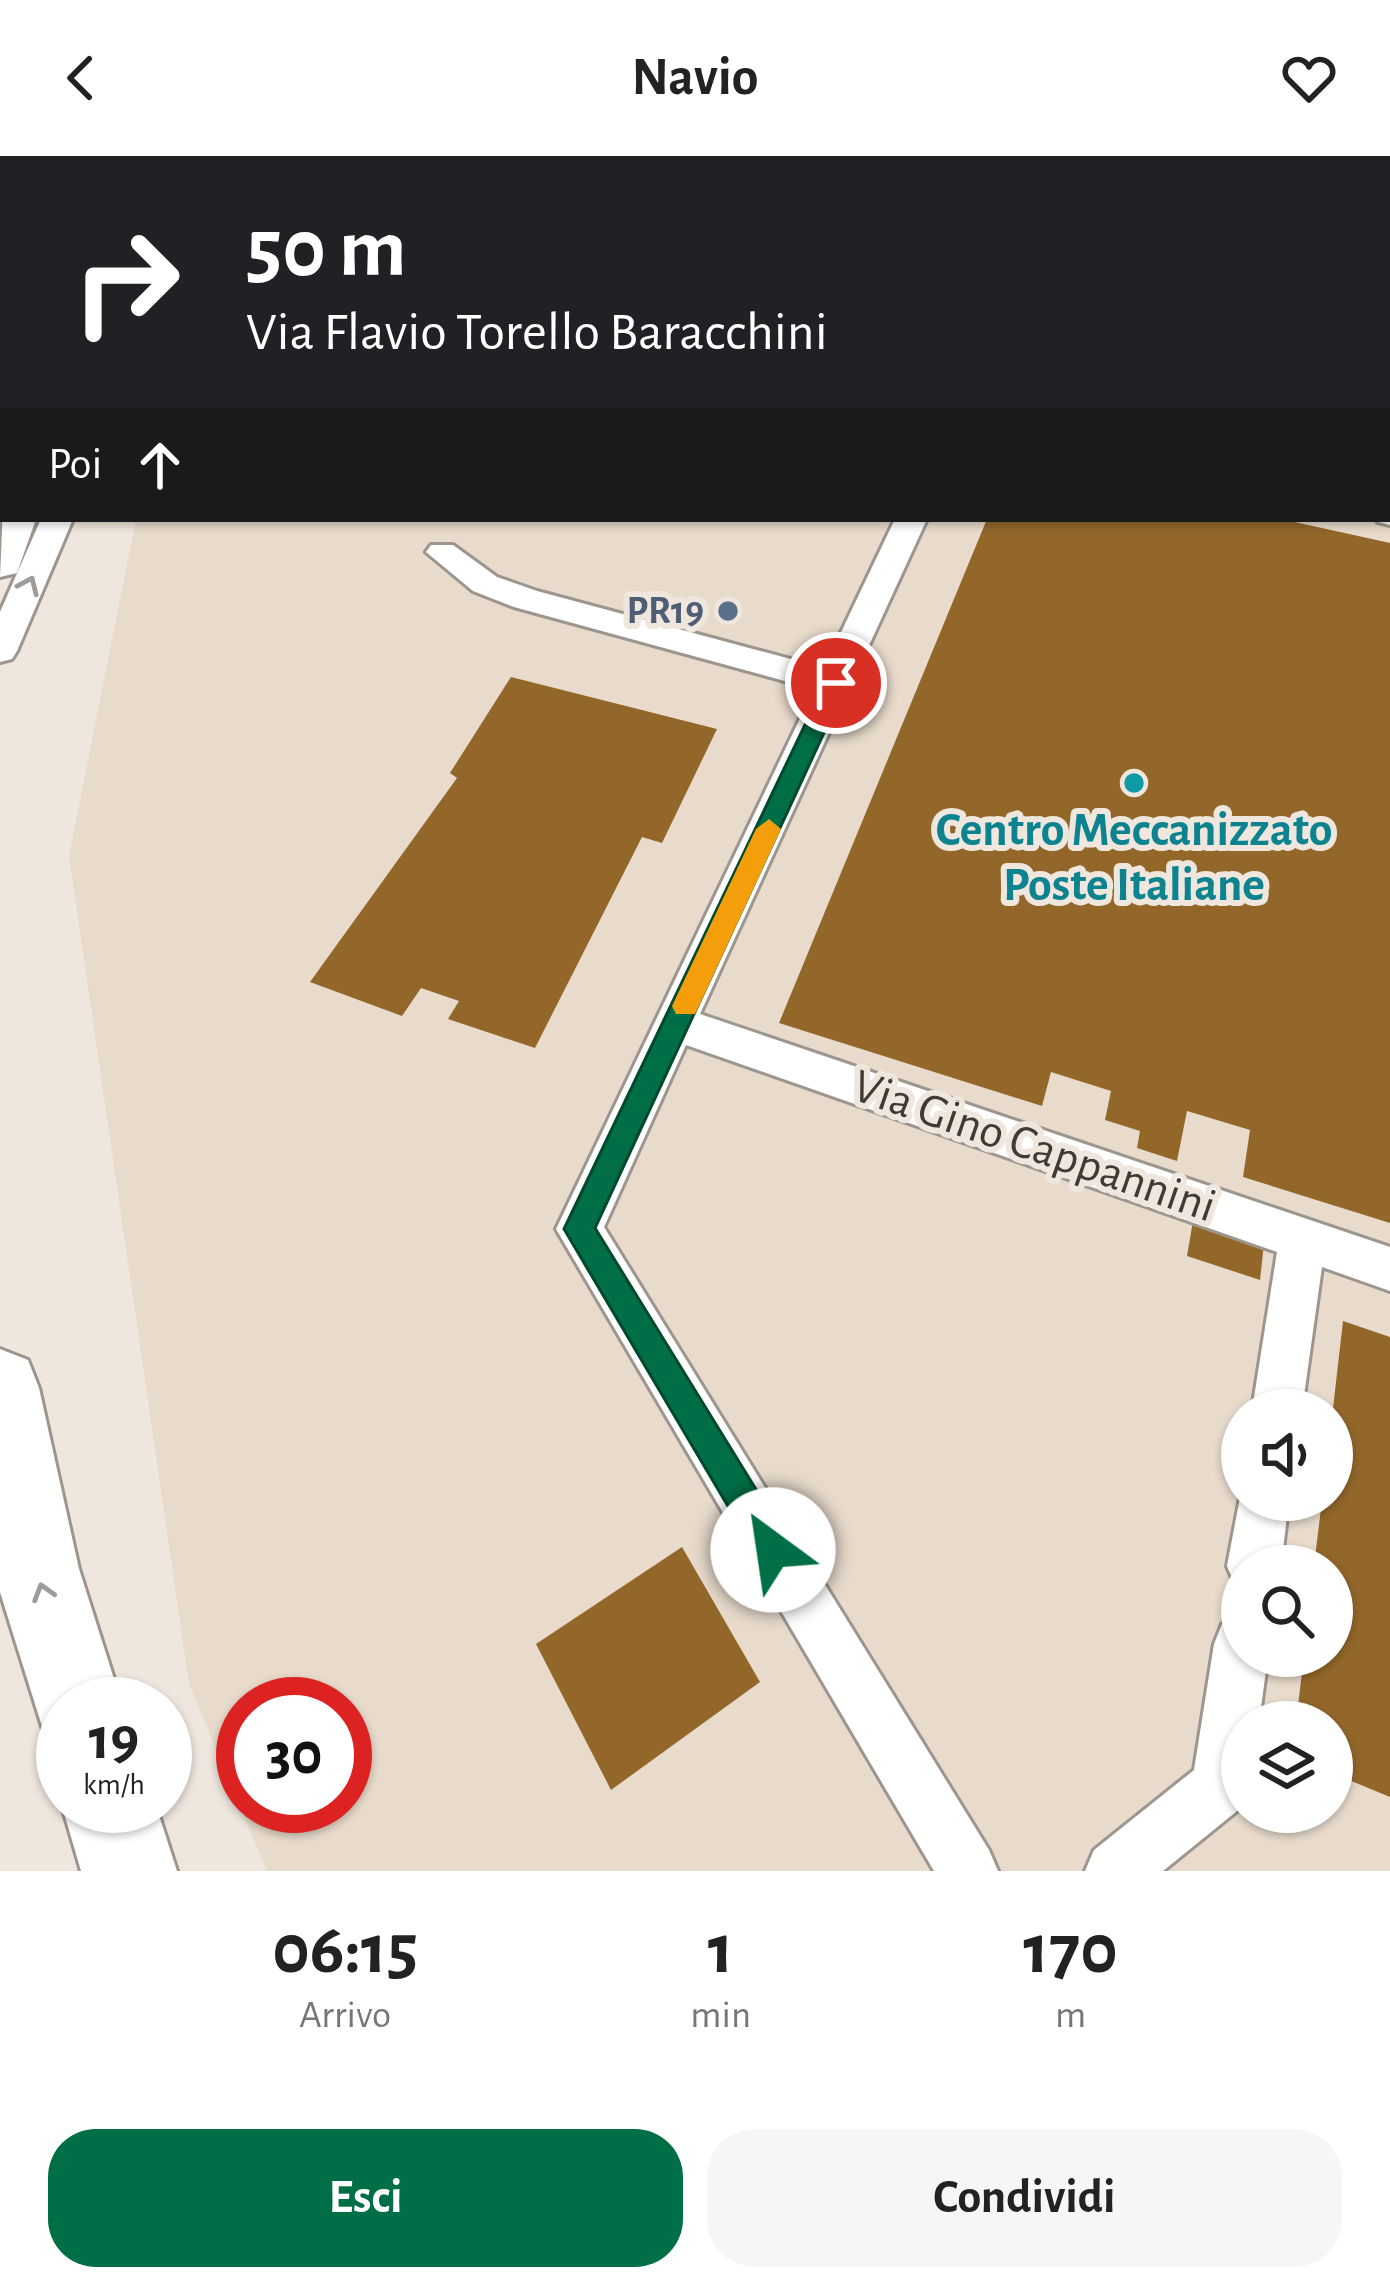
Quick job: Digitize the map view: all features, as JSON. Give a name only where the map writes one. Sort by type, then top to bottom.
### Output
[{"type":"highway","points":[[0,1388],[36,1569],[69,1677]]},
{"type":"highway","points":[[117,1833],[129,1871]]},
{"type":"main road","points":[[0,562],[12,522]]},
{"type":"street","points":[[0,651],[56,522]]},
{"type":"street","points":[[910,522],[579,1229],[968,1871]]},
{"type":"street","points":[[442,552],[485,584],[526,599],[836,683]]},
{"type":"street","name":"Via Gino Cappannini","points":[[677,1024],[1390,1269]]},
{"type":"street","points":[[1280,1389],[1302,1239]]},
{"type":"street","points":[[1115,1871],[1221,1786],[1237,1677]]},
{"type":"shaded area","points":[[135,522],[1390,522],[1390,1871],[267,1871],[251,1833],[372,1833],[372,1677],[216,1677],[216,1749],[192,1691],[192,1677],[188,1677],[69,856]]},
{"type":"building","name":"Centro Meccanizzato Poste Italiane","points":[[986,522],[1295,522],[1390,543],[1390,1223],[1243,1177],[1250,1130],[1187,1111],[1177,1161],[1137,1148],[1140,1131],[1105,1120],[1111,1091],[1051,1072],[1042,1106],[779,1023]]},
{"type":"building","points":[[511,677],[717,729],[662,843],[642,837],[535,1048],[448,1019],[459,1001],[421,988],[402,1016],[310,982],[457,778],[450,773]]},
{"type":"building","points":[[1193,1221],[1264,1244],[1260,1280],[1187,1256]]},
{"type":"building","points":[[1343,1321],[1390,1337],[1390,1797],[1353,1782],[1353,1701],[1299,1701],[1301,1677],[1353,1677],[1353,1545],[1317,1545],[1319,1521],[1353,1521],[1353,1389],[1335,1389]]},
{"type":"building","points":[[682,1547],[760,1682],[611,1790],[536,1644]]},
{"type":"slow traffic","points":[[686,1006],[769,829]]},
{"type":"place","name":"PR19","points":[[728,611]]},
{"type":"place","name":"Centro Meccanizzato Poste Italiane","points":[[1134,783]]},
{"type":"route","points":[[773,1550],[579,1229],[836,683]]}]
